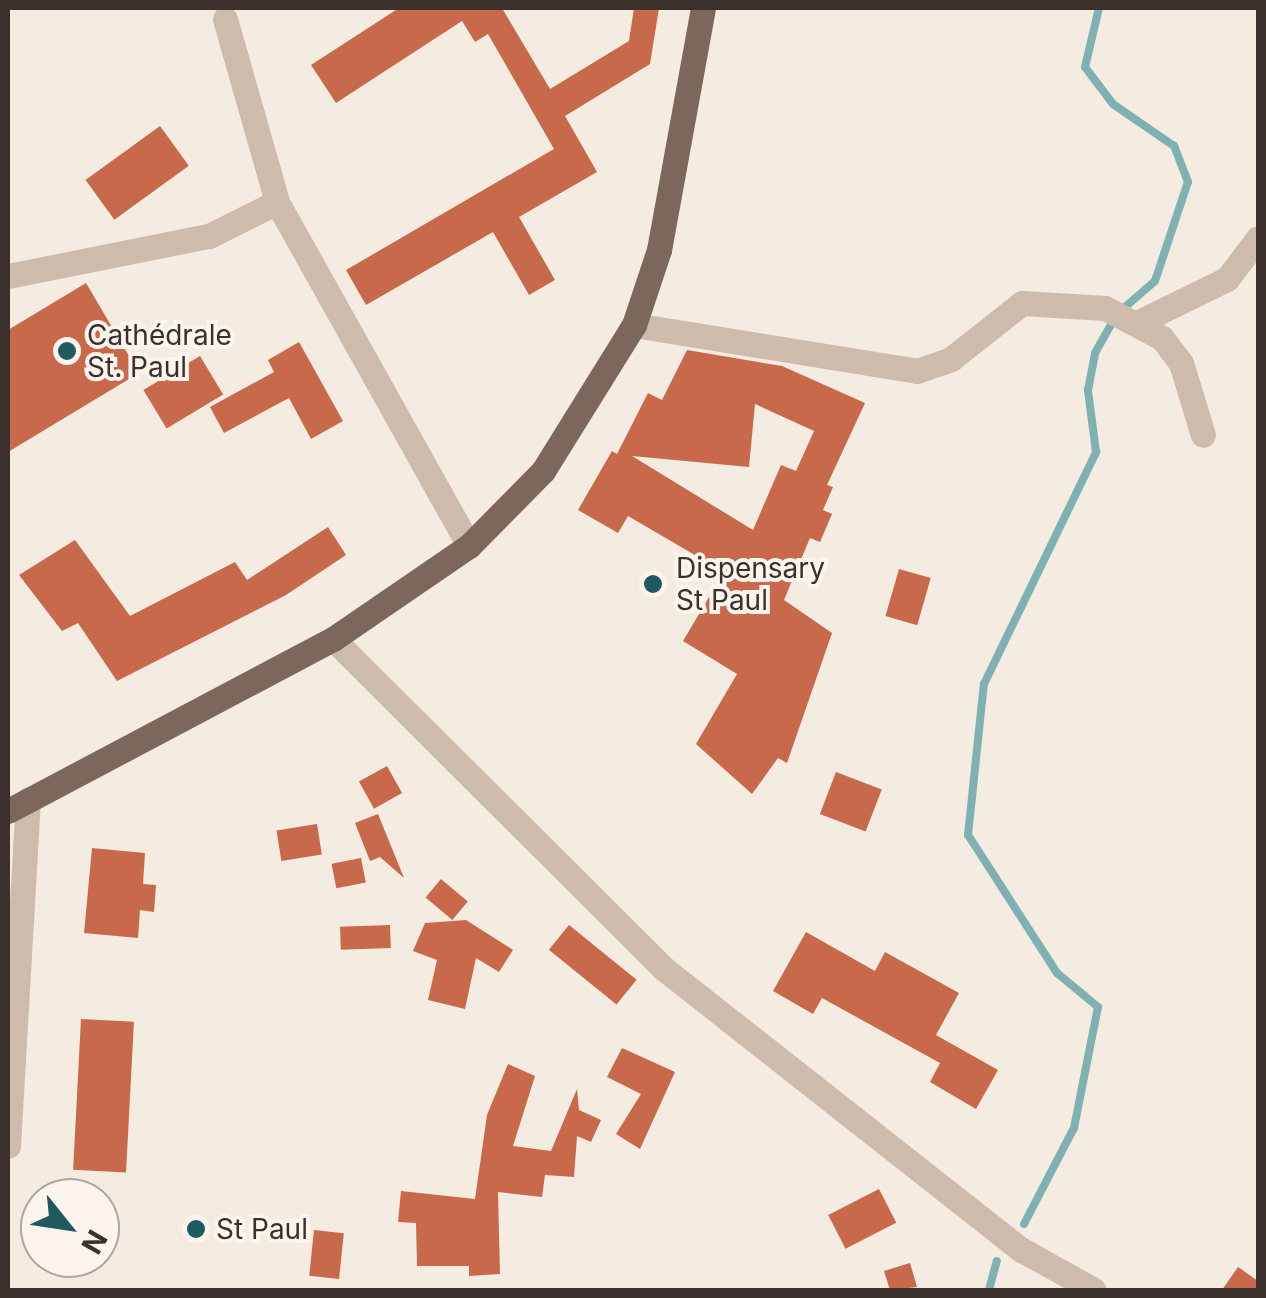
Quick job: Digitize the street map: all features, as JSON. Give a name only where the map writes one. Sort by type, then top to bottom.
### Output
[{"type":"main road","points":[[18,806],[333,639],[469,546],[543,471],[634,325],[663,232],[703,8]]},
{"type":"street","points":[[225,19],[277,202],[469,546]]},
{"type":"street","points":[[8,276],[209,236],[277,202]]},
{"type":"street","points":[[1137,323],[1227,279],[1258,238]]},
{"type":"street","points":[[634,325],[917,371],[951,359],[1022,302],[1105,308],[1162,338],[1180,363],[1203,434]]},
{"type":"street","points":[[333,639],[663,968],[1022,1250],[1094,1290]]},
{"type":"street","points":[[8,1146],[18,806]]},
{"type":"building","points":[[399,8],[502,8],[550,89],[629,41],[634,8],[659,8],[650,64],[565,116],[597,172],[519,217],[555,280],[529,295],[493,232],[366,305],[346,270],[554,149],[488,34],[475,42],[462,21],[336,103],[311,65]]},
{"type":"building","points":[[160,126],[189,166],[114,220],[86,180]]},
{"type":"building","name":"Cathédrale St. Paul","points":[[86,283],[139,373],[8,452],[8,330]]},
{"type":"building","points":[[299,342],[343,421],[311,439],[289,398],[224,433],[210,407],[274,372],[268,360]]},
{"type":"building","points":[[687,350],[782,366],[865,403],[827,485],[833,487],[823,510],[832,514],[820,542],[810,538],[784,600],[832,633],[787,763],[778,758],[752,794],[696,744],[737,674],[683,641],[724,572],[628,516],[618,533],[578,510],[612,451],[617,454],[648,393],[662,400]],"holes":[[[755,404],[814,431],[796,471],[781,465],[753,530],[632,456],[749,467]]]},
{"type":"building","points":[[200,356],[223,395],[167,429],[143,390]]},
{"type":"building","points":[[328,527],[346,555],[286,595],[117,681],[78,623],[62,631],[19,575],[75,540],[130,616],[235,562],[247,580]]},
{"type":"building","points":[[899,569],[931,578],[917,625],[885,616]]},
{"type":"building","points":[[387,766],[402,793],[374,809],[359,782]]},
{"type":"building","points":[[836,772],[882,790],[866,832],[820,814]]},
{"type":"building","points":[[378,814],[404,878],[380,857],[370,861],[355,823]]},
{"type":"building","points":[[317,824],[322,855],[281,861],[277,830]]},
{"type":"building","points":[[92,848],[145,853],[143,884],[156,885],[154,912],[140,910],[138,938],[84,933]]},
{"type":"building","points":[[361,858],[366,883],[336,888],[332,864]]},
{"type":"building","points":[[441,879],[468,901],[452,920],[426,897]]},
{"type":"building","points":[[466,920],[513,950],[499,972],[476,958],[465,1009],[428,1000],[437,960],[413,951],[425,923]]},
{"type":"building","points":[[390,925],[391,948],[341,950],[340,927]]},
{"type":"building","points":[[569,925],[637,980],[616,1005],[549,950]]},
{"type":"building","points":[[806,932],[875,971],[885,952],[959,993],[936,1035],[998,1070],[976,1109],[930,1082],[940,1063],[822,998],[813,1014],[773,991]]},
{"type":"building","points":[[81,1019],[134,1022],[126,1173],[73,1170]]},
{"type":"building","points":[[622,1048],[675,1072],[640,1149],[616,1134],[641,1094],[607,1077]]},
{"type":"building","points":[[508,1064],[535,1076],[513,1146],[551,1151],[577,1089],[579,1110],[601,1120],[591,1142],[577,1136],[574,1177],[545,1175],[542,1197],[498,1192],[500,1274],[469,1276],[469,1266],[417,1266],[416,1223],[398,1222],[401,1191],[475,1199],[487,1115]]},
{"type":"building","points":[[879,1189],[896,1223],[845,1249],[828,1215]]},
{"type":"building","points":[[314,1230],[344,1233],[339,1279],[309,1276]]},
{"type":"building","points":[[910,1263],[917,1287],[890,1290],[884,1271]]},
{"type":"building","points":[[1238,1267],[1258,1281],[1258,1290],[1222,1290]]},
{"type":"waterway","points":[[1024,1224],[1074,1128],[1098,1007],[1057,973],[968,835],[984,684],[1096,452],[1088,390],[1095,353],[1117,314],[1155,281],[1188,182],[1174,146],[1113,104],[1085,67],[1099,8]]},
{"type":"waterway","points":[[989,1290],[997,1261]]},
{"type":"place","name":"Cathédrale St. Paul","points":[[67,351]]},
{"type":"place","name":"Dispensary St Paul","points":[[653,584]]},
{"type":"place","name":"St Paul","points":[[196,1229]]}]
